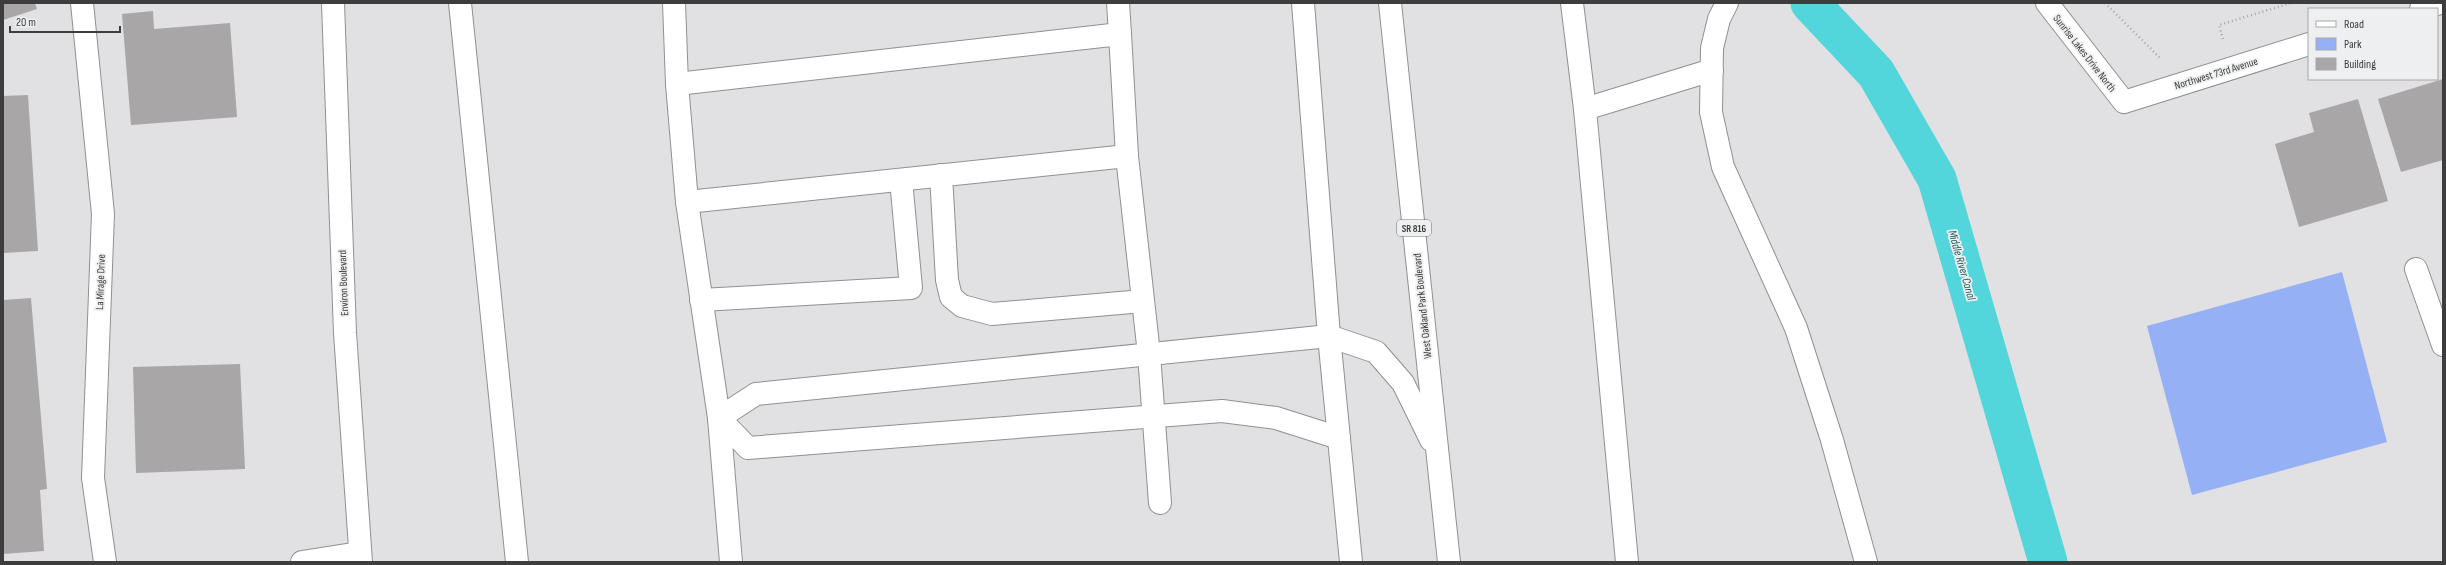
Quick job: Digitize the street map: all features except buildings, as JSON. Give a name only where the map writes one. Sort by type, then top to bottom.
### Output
[{"type":"street","name":"La Mirage Drive","points":[[82,3],[103,214],[94,478],[104,562]]},
{"type":"street","name":"Environ Boulevard","points":[[333,3],[345,333],[360,557]]},
{"type":"street","points":[[460,3],[517,562]]},
{"type":"street","points":[[674,3],[677,84],[687,202],[718,418],[732,562]]},
{"type":"street","points":[[1118,3],[1128,156],[1149,354],[1160,503]]},
{"type":"street","points":[[1303,3],[1328,336],[1352,562]]},
{"type":"street","name":"West Oakland Park Boulevard","points":[[1390,3],[1449,562]]},
{"type":"street","points":[[1572,3],[1585,109],[1627,562]]},
{"type":"street","points":[[1727,3],[1719,19],[1712,48],[1711,112],[1723,167],[1796,328],[1832,440],[1866,562]]},
{"type":"street","name":"Sunrise Lakes Drive North","points":[[2047,3],[2124,102]]},
{"type":"street","points":[[2424,8],[2440,3]]},
{"type":"street","points":[[677,84],[1120,34]]},
{"type":"street","name":"Northwest 73rd Avenue","points":[[2124,102],[2308,44]]},
{"type":"street","points":[[1585,109],[1712,70]]},
{"type":"street","points":[[687,202],[1128,156]]},
{"type":"street","points":[[941,175],[947,280],[951,297],[962,306],[992,314],[1143,301]]},
{"type":"street","points":[[701,300],[911,288],[901,180]]},
{"type":"street","points":[[2416,269],[2443,345]]},
{"type":"street","points":[[718,418],[756,394],[1328,336],[1376,352],[1403,383],[1438,454]]},
{"type":"street","points":[[718,418],[748,448],[1222,411],[1276,418],[1339,438]]},
{"type":"street","points":[[302,562],[360,557]]},
{"type":"path","points":[[2105,3],[2166,64],[2180,84]]},
{"type":"path","points":[[2232,68],[2219,25],[2291,3]]},
{"type":"green space","points":[[2342,272],[2387,442],[2192,495],[2147,326]]},
{"type":"waterway","name":"Middle River Canal","points":[[1810,3],[1876,73],[1937,179],[2048,562]]}]
